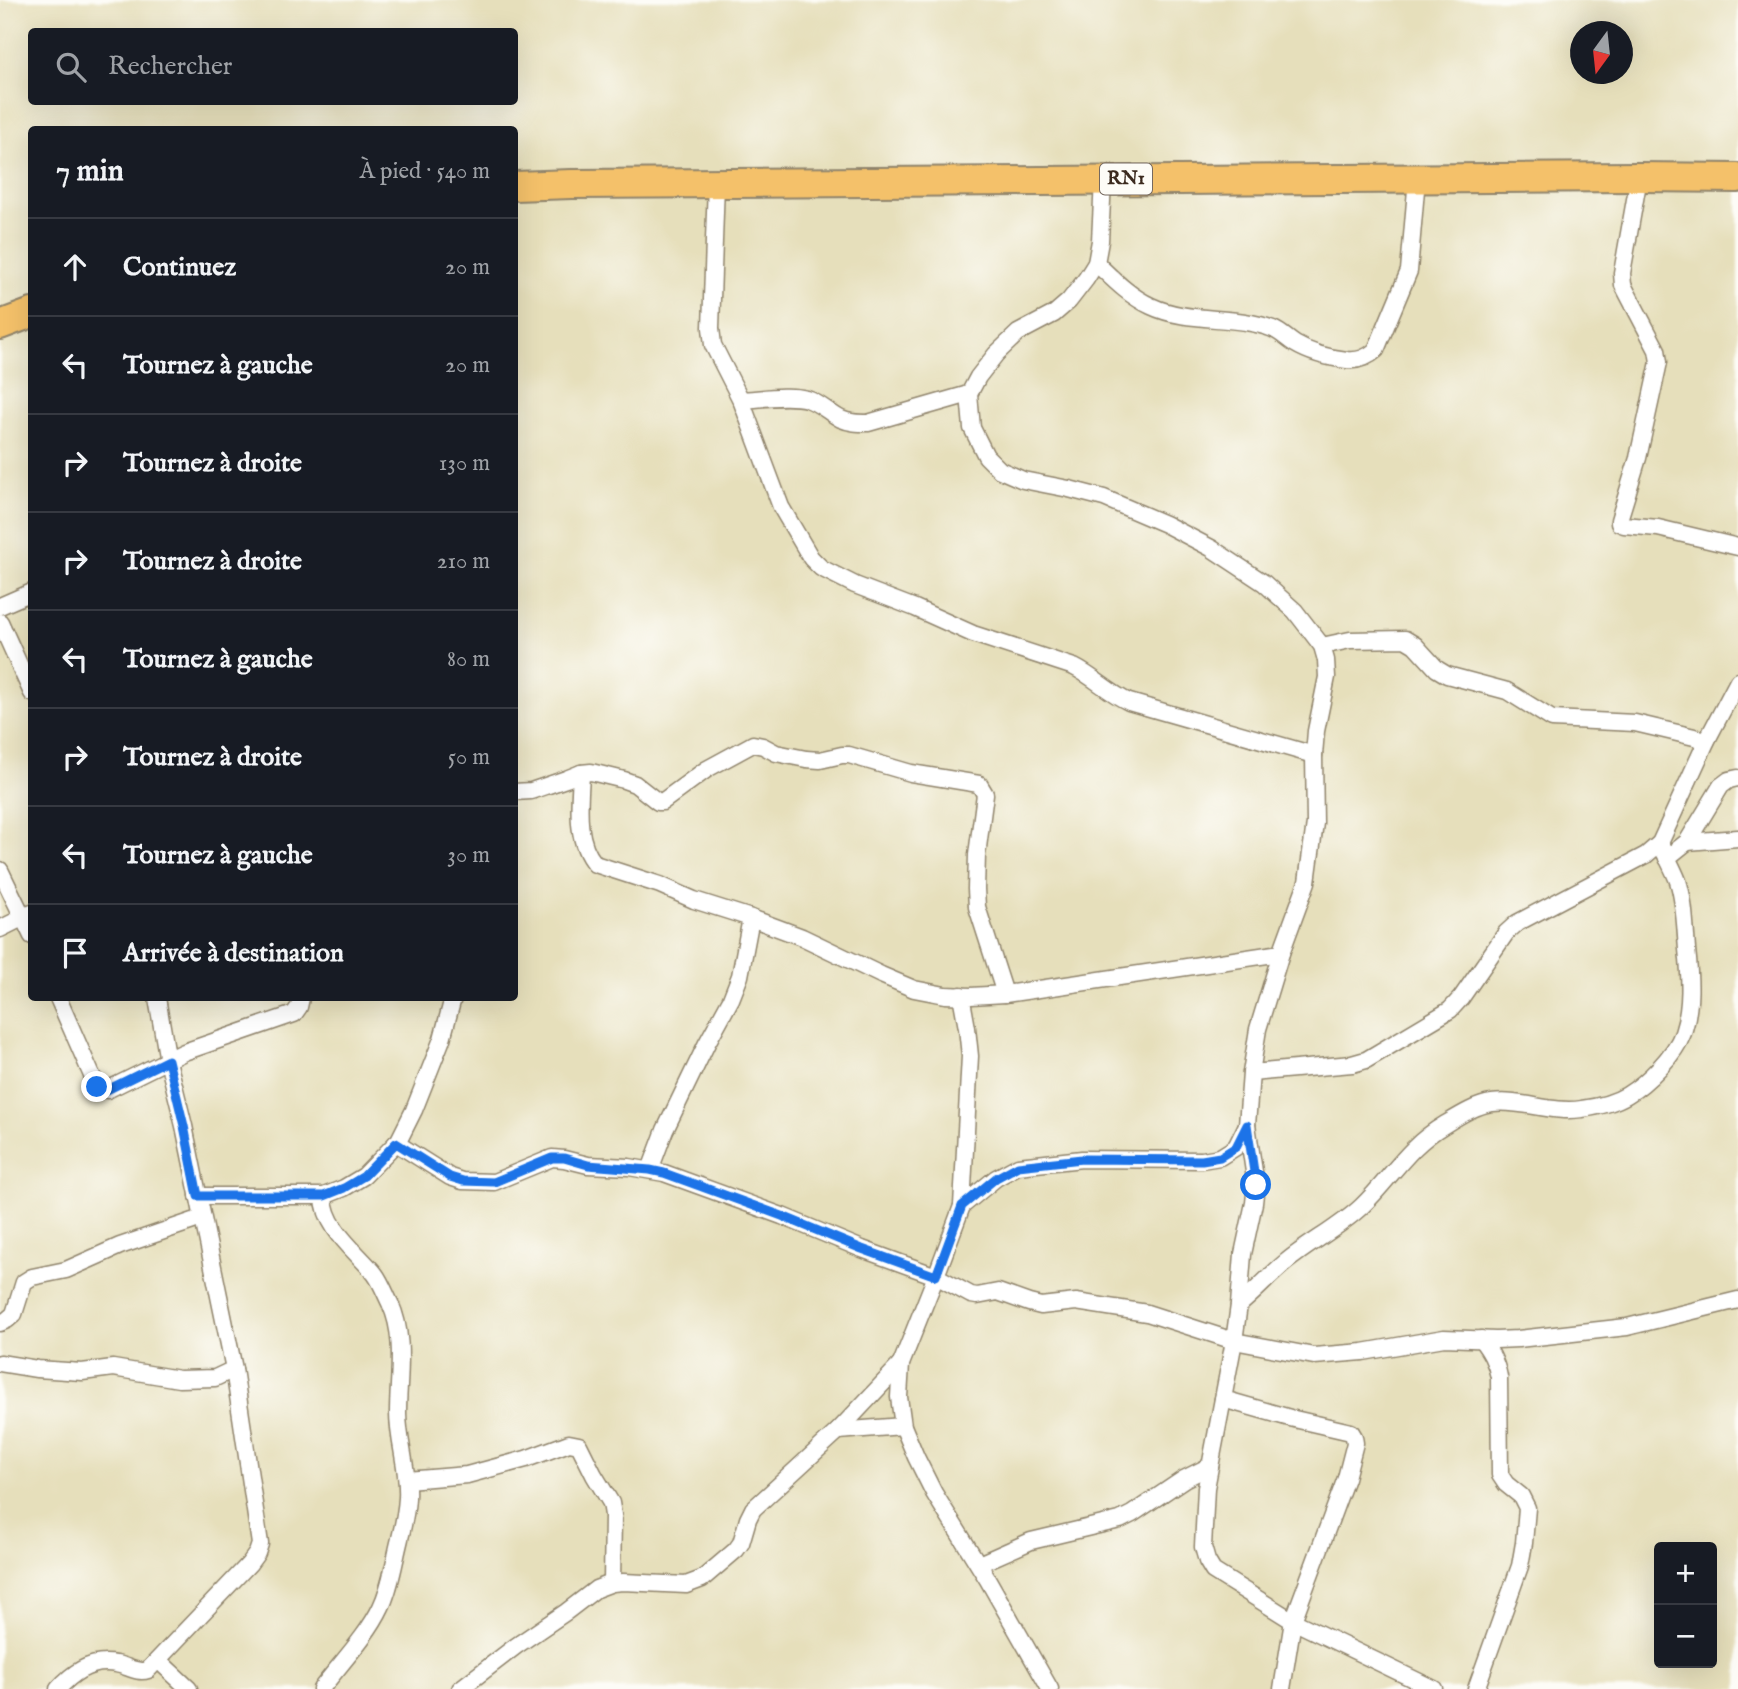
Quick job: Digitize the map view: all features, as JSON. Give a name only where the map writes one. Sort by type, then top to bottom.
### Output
[{"type":"highway","name":"RN1","points":[[518,186],[1738,178]]},
{"type":"highway","points":[[0,325],[28,314]]},
{"type":"street","points":[[1639,177],[1622,273],[1623,285],[1657,350],[1659,362],[1639,458],[1619,523],[1658,528],[1738,547]]},
{"type":"street","points":[[1096,263],[1125,290],[1161,310],[1194,318],[1256,324],[1272,328],[1294,344],[1322,355],[1357,360],[1367,358],[1376,350],[1409,271],[1417,178]]},
{"type":"street","points":[[1103,180],[1100,242],[1096,263],[1069,301],[1054,314],[1018,333],[996,354],[978,377],[969,394],[972,428],[986,456],[1000,470],[1023,480],[1104,498],[1165,524],[1210,548],[1264,583],[1295,611],[1322,646],[1326,660],[1327,677],[1316,731],[1315,823],[1307,882],[1281,953],[1258,1029],[1251,1073],[1247,1125],[1256,1185],[1243,1254],[1234,1341],[1206,1488],[1203,1548],[1213,1571],[1293,1621],[1434,1689]]},
{"type":"street","points":[[716,183],[711,328],[713,345],[741,400],[781,507],[811,558],[821,568],[973,634],[1074,667],[1129,702],[1314,755]]},
{"type":"street","points":[[741,400],[795,397],[813,401],[842,419],[854,423],[868,423],[969,394]]},
{"type":"street","points":[[0,606],[28,594]]},
{"type":"street","points":[[0,622],[28,684]]},
{"type":"street","points":[[1322,646],[1350,640],[1405,639],[1447,675],[1507,691],[1552,719],[1635,723],[1707,740]]},
{"type":"street","points":[[1238,1305],[1287,1261],[1361,1207],[1418,1143],[1443,1126],[1484,1104],[1495,1102],[1578,1110],[1602,1104],[1626,1096],[1663,1063],[1682,1036],[1687,1016],[1689,969],[1682,900],[1678,883],[1663,850],[1707,740],[1738,681]]},
{"type":"street","points":[[518,792],[531,791],[591,772],[635,784],[662,802],[707,769],[753,744],[776,753],[814,760],[849,755],[911,773],[979,784],[985,794],[977,855],[977,907],[1005,994]]},
{"type":"street","points":[[581,773],[580,827],[587,850],[595,864],[815,942],[914,989],[945,995],[1005,994],[1281,953]]},
{"type":"street","points":[[1687,842],[1721,786],[1738,778]]},
{"type":"street","points":[[1251,1073],[1352,1064],[1366,1060],[1450,1010],[1506,933],[1517,923],[1646,855],[1687,842],[1738,838]]},
{"type":"street","points":[[0,870],[27,915],[0,929]]},
{"type":"street","points":[[650,1170],[707,1043],[732,999],[740,976],[751,918]]},
{"type":"street","points":[[961,995],[970,1056],[962,1206],[901,1364],[899,1397],[904,1426],[934,1493],[979,1564],[1050,1689]]},
{"type":"street","points":[[59,1001],[97,1087],[107,1090],[184,1052],[294,1014],[300,1001]]},
{"type":"street","points":[[58,1689],[82,1668],[102,1664],[117,1664],[145,1672],[249,1564],[260,1544],[234,1369],[158,1001]]},
{"type":"street","points":[[198,1196],[324,1196],[364,1176],[399,1140],[438,1051],[452,1001]]},
{"type":"street","points":[[962,1206],[996,1178],[1018,1166],[1082,1159],[1202,1160],[1220,1157],[1236,1147],[1247,1125]]},
{"type":"street","points":[[396,1143],[450,1177],[463,1181],[494,1182],[552,1158],[564,1158],[588,1165],[664,1173],[936,1276],[971,1295],[998,1292],[1041,1306],[1076,1302],[1147,1313],[1234,1341],[1314,1356],[1363,1352],[1433,1339],[1518,1339],[1627,1326],[1738,1300]]},
{"type":"street","points":[[321,1689],[371,1625],[381,1607],[389,1587],[407,1498],[407,1480],[398,1425],[400,1357],[394,1311],[377,1276],[331,1222],[324,1208],[324,1196]]},
{"type":"street","points":[[0,1323],[13,1314],[24,1282],[32,1277],[66,1270],[120,1246],[202,1218]]},
{"type":"street","points":[[1476,1689],[1520,1566],[1527,1508],[1521,1496],[1506,1484],[1500,1475],[1499,1377],[1497,1363],[1481,1339]]},
{"type":"street","points":[[0,1363],[82,1372],[113,1368],[179,1379],[215,1378],[234,1369]]},
{"type":"street","points":[[460,1689],[596,1589],[623,1582],[687,1586],[702,1580],[736,1550],[753,1509],[838,1431],[901,1364]]},
{"type":"street","points":[[1223,1399],[1351,1432],[1354,1437],[1355,1443],[1346,1478],[1293,1621],[1282,1689]]},
{"type":"street","points":[[838,1431],[904,1426]]},
{"type":"street","points":[[407,1480],[467,1475],[526,1459],[569,1443],[579,1445],[611,1503],[612,1583]]},
{"type":"street","points":[[979,1564],[1031,1541],[1120,1520],[1184,1479],[1210,1466]]},
{"type":"street","points":[[158,1660],[189,1689]]},
{"type":"route","points":[[97,1087],[107,1090],[168,1060],[198,1196],[324,1196],[364,1176],[396,1143],[450,1177],[463,1181],[494,1182],[552,1158],[564,1158],[588,1165],[629,1167],[664,1173],[936,1276],[962,1206],[996,1178],[1018,1166],[1082,1159],[1202,1160],[1220,1157],[1236,1147],[1247,1125],[1256,1185]]}]
